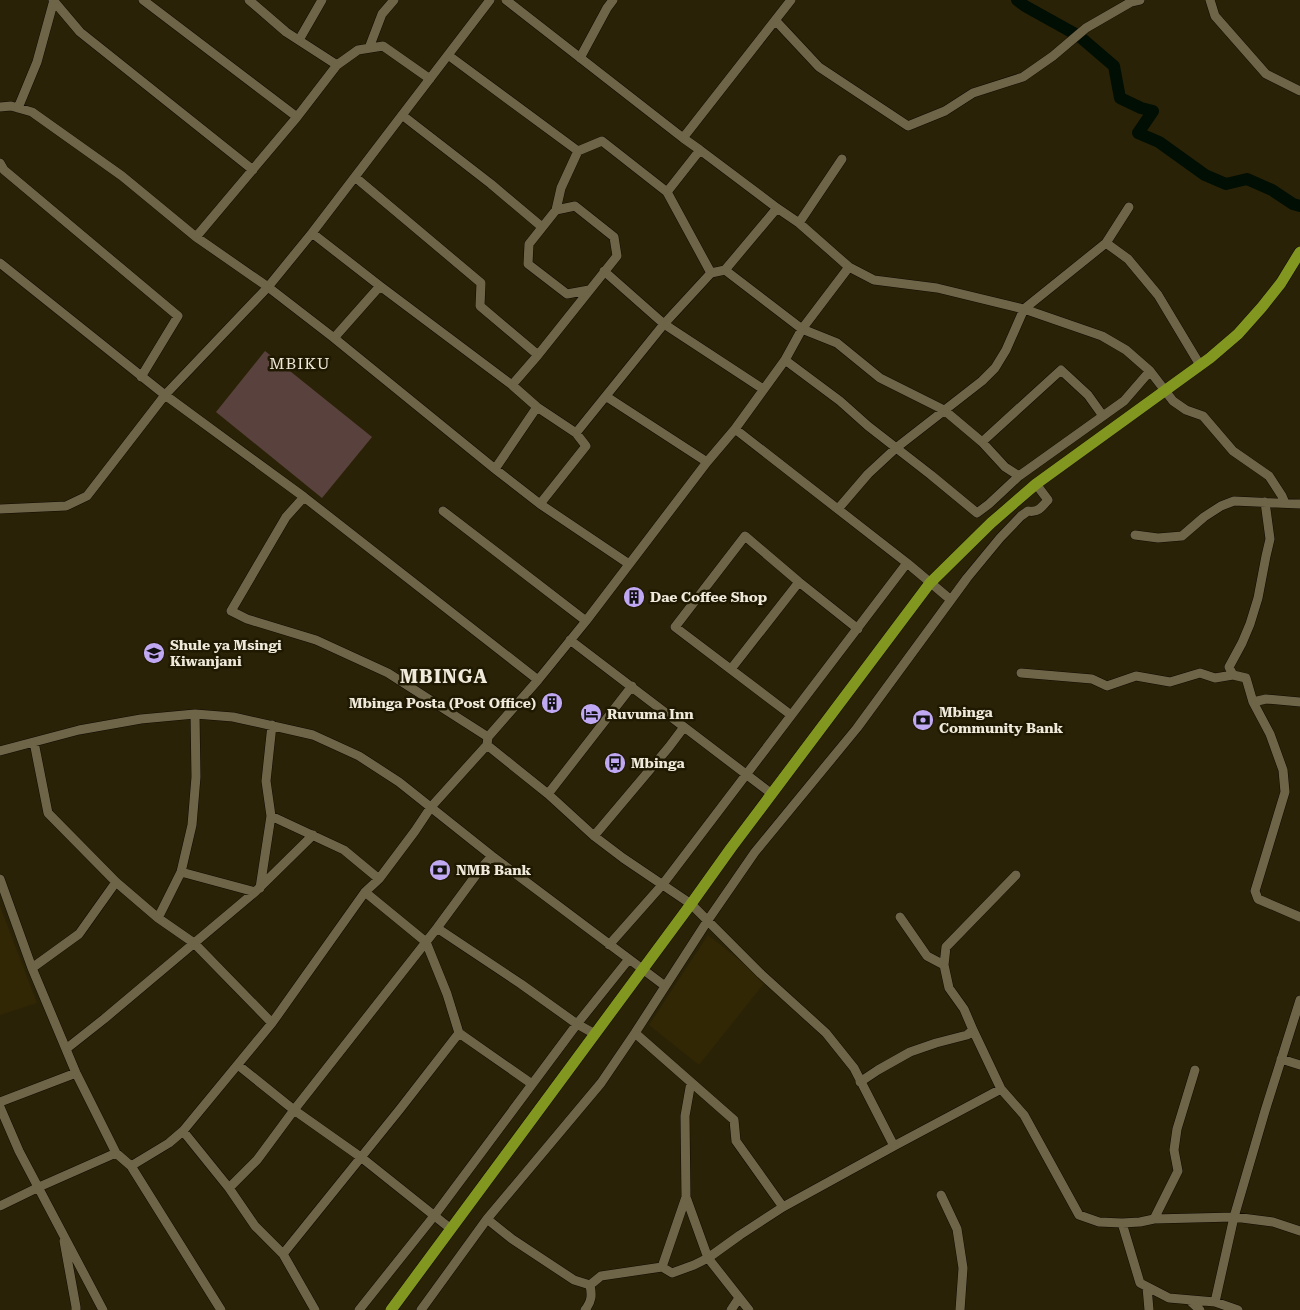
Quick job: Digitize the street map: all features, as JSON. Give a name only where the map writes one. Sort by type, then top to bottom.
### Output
[{"type":"main road","points":[[391,1310],[691,904],[730,848],[930,583],[990,523],[1036,484],[1200,365],[1238,334],[1281,283],[1300,252]]},
{"type":"street","points":[[53,0],[80,32],[253,170]]},
{"type":"street","points":[[18,108],[37,62],[53,0]]},
{"type":"street","points":[[143,0],[297,117]]},
{"type":"street","points":[[249,0],[286,32],[337,65]]},
{"type":"street","points":[[298,40],[322,0]]},
{"type":"street","points":[[369,48],[382,14],[394,0]]},
{"type":"street","points":[[0,509],[66,506],[87,496],[165,395],[268,287],[312,233],[490,0]]},
{"type":"street","points":[[506,0],[682,138],[799,223],[849,268],[874,280],[936,288],[1024,309],[1102,336],[1126,350],[1150,371],[1173,401],[1186,410],[1203,416],[1233,451],[1269,476],[1285,503]]},
{"type":"street","points":[[580,58],[613,0]]},
{"type":"street","points":[[682,138],[791,0]]},
{"type":"street","points":[[776,21],[819,67],[908,126],[945,111],[973,93],[1023,77],[1054,56],[1086,28],[1131,2],[1140,0]]},
{"type":"street","points":[[1210,0],[1215,16],[1266,74],[1300,91]]},
{"type":"street","points":[[196,237],[297,117],[337,65],[358,50],[383,46],[430,79]]},
{"type":"street","points":[[448,55],[578,151]]},
{"type":"street","points":[[0,107],[11,106],[32,112],[122,176],[196,237],[268,287],[334,338],[540,504],[629,564]]},
{"type":"street","points":[[402,115],[491,184],[542,227]]},
{"type":"street","points":[[589,290],[567,294],[528,264],[529,244],[556,210],[562,188],[578,151],[602,141],[667,192],[711,273]]},
{"type":"street","points":[[667,192],[700,150]]},
{"type":"street","points":[[799,223],[842,158]]},
{"type":"street","points":[[0,163],[4,170],[178,316],[141,377]]},
{"type":"street","points":[[355,177],[481,283],[480,306],[538,355]]},
{"type":"street","points":[[512,385],[617,256],[614,237],[575,206],[556,210]]},
{"type":"street","points":[[838,509],[868,474],[896,448],[982,381],[995,368],[1006,350],[1024,309],[1106,243],[1129,207]]},
{"type":"street","points":[[576,434],[664,324],[711,273],[725,270],[777,208]]},
{"type":"street","points":[[312,233],[512,385],[537,407],[576,434],[586,446],[540,504]]},
{"type":"street","points":[[1106,243],[1128,259],[1158,295],[1200,365]]},
{"type":"street","points":[[0,263],[141,377],[304,497],[538,680]]},
{"type":"street","points":[[131,1166],[169,1143],[183,1132],[272,1023],[365,892],[379,879],[415,832],[431,807],[586,621],[707,462],[735,429],[785,360],[802,329],[849,268]]},
{"type":"street","points":[[725,270],[802,329],[837,343],[880,378],[944,410],[982,442],[1005,467],[1019,476]]},
{"type":"street","points":[[604,271],[664,324],[763,389]]},
{"type":"street","points":[[334,338],[380,286]]},
{"type":"street","points":[[785,360],[840,401],[977,513],[1019,476],[1124,401],[1150,371]]},
{"type":"street","points":[[982,442],[1061,370],[1088,395],[1103,416]]},
{"type":"street","points":[[607,397],[707,462]]},
{"type":"street","points":[[495,469],[537,407]]},
{"type":"street","points":[[735,429],[951,600]]},
{"type":"street","points":[[421,1310],[487,1219],[601,1083],[755,852],[857,728],[967,578],[1021,516],[1028,511],[1034,512],[1040,509],[1048,500],[1036,484]]},
{"type":"street","points":[[304,497],[286,517],[231,611],[247,619],[316,640],[388,673],[487,741],[594,836],[691,904],[762,974],[826,1033],[854,1068],[894,1146]]},
{"type":"street","points":[[1135,535],[1158,538],[1182,536],[1204,517],[1221,506],[1234,501],[1300,504]]},
{"type":"street","points":[[1233,674],[1229,667],[1250,624],[1258,598],[1270,539],[1265,502]]},
{"type":"street","points":[[443,511],[586,621]]},
{"type":"street","points":[[791,715],[675,627],[745,536],[858,629]]},
{"type":"street","points":[[609,945],[663,884],[858,629],[906,563]]},
{"type":"street","points":[[731,669],[799,582]]},
{"type":"street","points":[[570,640],[772,794]]},
{"type":"street","points":[[1021,673],[1092,679],[1107,686],[1136,676],[1170,682],[1200,673],[1215,678],[1233,674],[1246,678],[1253,702],[1270,734],[1283,770],[1285,792],[1255,891],[1258,899],[1300,917]]},
{"type":"street","points":[[548,794],[632,686]]},
{"type":"street","points":[[1253,702],[1266,699],[1300,702]]},
{"type":"street","points":[[0,751],[79,730],[142,719],[195,714],[233,717],[313,736],[359,756],[400,782],[492,856],[665,986]]},
{"type":"street","points":[[158,918],[181,872],[192,825],[196,777],[195,714]]},
{"type":"street","points":[[257,890],[271,816],[266,781],[272,725]]},
{"type":"street","points":[[594,836],[684,727]]},
{"type":"street","points":[[34,742],[48,813],[116,882],[158,918],[194,943],[272,1023]]},
{"type":"street","points":[[271,816],[344,850],[379,879]]},
{"type":"street","points":[[66,1049],[104,1020],[257,890],[313,835]]},
{"type":"street","points":[[228,1188],[257,1160],[492,856]]},
{"type":"street","points":[[181,872],[257,890]]},
{"type":"street","points":[[1016,875],[946,947],[944,965],[949,988],[964,1010],[1002,1089],[1024,1115],[1079,1215],[1099,1222],[1122,1223],[1154,1219],[1234,1217],[1272,1222],[1300,1231]]},
{"type":"street","points":[[0,879],[32,968],[76,1073],[116,1153],[131,1166],[221,1310]]},
{"type":"street","points":[[32,968],[79,934],[116,882]]},
{"type":"street","points":[[365,892],[426,942],[447,994],[459,1033],[532,1084]]},
{"type":"street","points":[[900,917],[927,956],[944,965]]},
{"type":"street","points":[[437,928],[522,984],[577,1024],[595,1034]]},
{"type":"street","points":[[359,1310],[434,1216],[577,1024],[629,959]]},
{"type":"street","points":[[1215,1302],[1234,1217],[1300,1000]]},
{"type":"street","points":[[860,1082],[910,1052],[967,1035],[973,1030]]},
{"type":"street","points":[[283,1254],[362,1158],[459,1033]]},
{"type":"street","points":[[635,1033],[734,1120],[736,1141],[783,1207]]},
{"type":"street","points":[[1281,1059],[1300,1065]]},
{"type":"street","points":[[238,1065],[294,1110],[362,1158],[451,1229]]},
{"type":"street","points":[[1154,1219],[1178,1171],[1174,1150],[1177,1129],[1195,1070]]},
{"type":"street","points":[[0,1102],[76,1073]]},
{"type":"street","points":[[691,1082],[685,1116],[686,1197],[708,1258],[749,1310]]},
{"type":"street","points":[[590,1285],[601,1276],[662,1267],[672,1273],[694,1265],[708,1258],[740,1234],[783,1207],[1002,1089]]},
{"type":"street","points":[[0,1107],[20,1151],[103,1310]]},
{"type":"street","points":[[183,1132],[228,1188],[255,1226],[283,1254],[315,1310]]},
{"type":"street","points":[[0,1206],[39,1186],[116,1153]]},
{"type":"street","points":[[941,1195],[957,1229],[963,1268],[960,1310]]},
{"type":"street","points":[[662,1267],[686,1197]]},
{"type":"street","points":[[487,1219],[512,1239],[574,1280],[590,1285]]},
{"type":"street","points":[[1122,1223],[1140,1283],[1169,1298],[1215,1302],[1238,1310]]},
{"type":"street","points":[[62,1231],[76,1310]]},
{"type":"street","points":[[586,1310],[592,1296],[590,1285]]},
{"type":"street","points":[[1147,1287],[1149,1310]]},
{"type":"street","points":[[731,1310],[739,1298]]},
{"type":"street","points":[[1189,1300],[1200,1310]]},
{"type":"shaded area","points":[[265,351],[372,437],[322,498],[216,412]]},
{"type":"shaded area","points":[[0,906],[37,1003],[0,1015]]},
{"type":"shaded area","points":[[708,935],[766,981],[699,1065],[649,1025]]},
{"type":"waterway","points":[[1017,0],[1079,36],[1114,66],[1120,98],[1141,108],[1153,111],[1138,133],[1159,142],[1205,175],[1226,184],[1247,179],[1272,190],[1293,204],[1300,206]]},
{"type":"place","name":"Dae Coffee Shop","points":[[634,597]]},
{"type":"place","name":"Shule ya Msingi Kiwanjani","points":[[154,653]]},
{"type":"place","name":"Mbinga Posta (Post Office)","points":[[552,703]]},
{"type":"place","name":"Ruvuma Inn","points":[[591,714]]},
{"type":"place","name":"Mbinga Community Bank","points":[[923,720]]},
{"type":"place","name":"Mbinga","points":[[615,763]]},
{"type":"place","name":"NMB Bank","points":[[440,870]]},
{"type":"district","name":"MBIKU","points":[[300,363]]},
{"type":"district","name":"MBINGA","points":[[444,676]]}]
